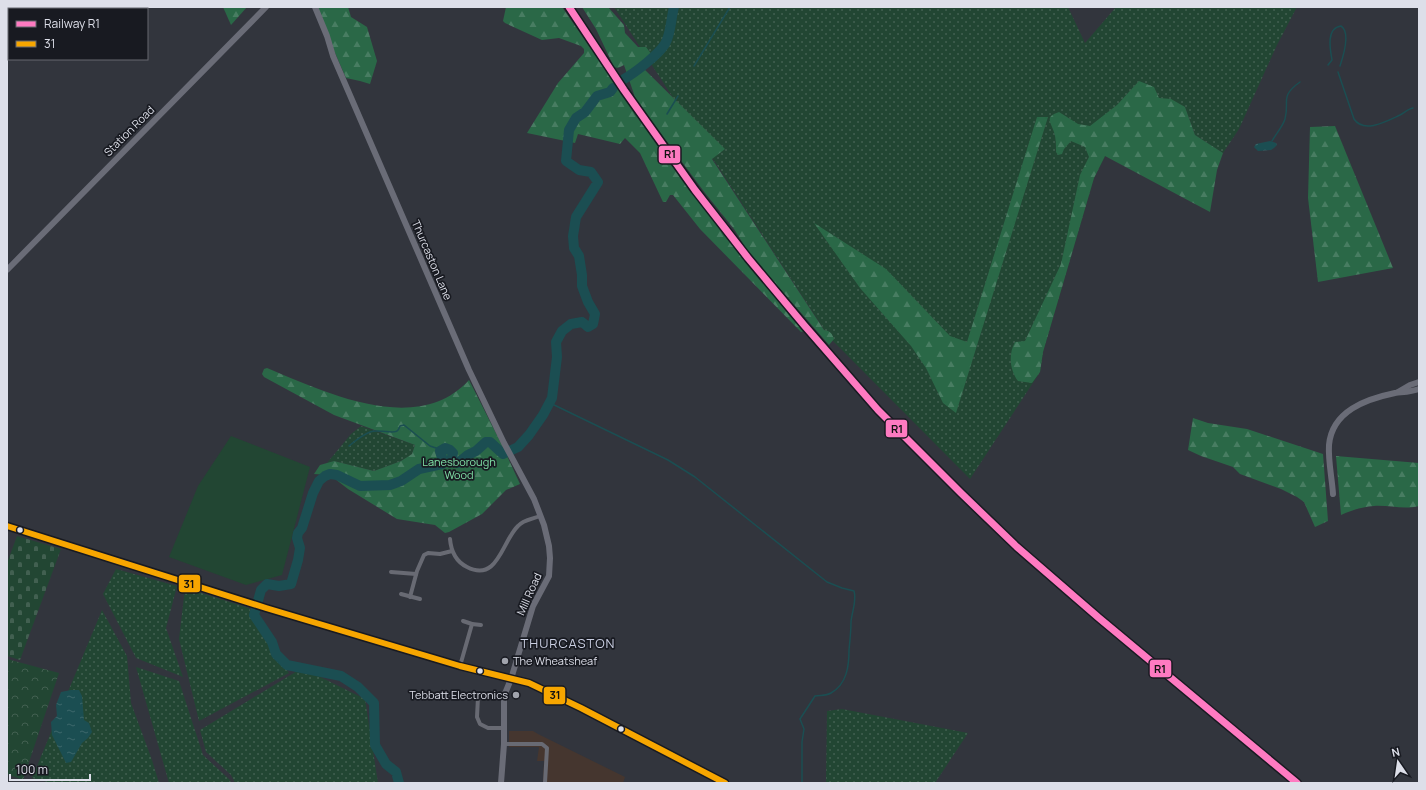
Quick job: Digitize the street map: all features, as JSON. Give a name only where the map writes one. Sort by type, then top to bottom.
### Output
[{"type":"street","name":"Station Road","points":[[7,270],[266,7]]},
{"type":"street","name":"Thurcaston Lane","points":[[315,7],[327,36],[333,56],[460,350],[504,443],[534,499],[540,516]]},
{"type":"street","points":[[1333,494],[1329,444],[1337,423],[1344,414],[1353,407],[1394,393],[1419,382]]},
{"type":"street","points":[[1394,393],[1419,390]]},
{"type":"street","points":[[450,539],[452,551],[462,564],[469,568],[483,570],[489,569],[496,563],[516,527],[521,523],[540,516]]},
{"type":"street","name":"Mill Road","points":[[501,783],[504,744],[504,696],[511,679],[533,606],[550,574],[549,546],[540,516]]},
{"type":"street","points":[[7,526],[266,608],[460,666],[529,683],[725,783]]},
{"type":"street","points":[[410,597],[420,560],[424,555],[428,553],[434,554],[452,551]]},
{"type":"street","points":[[391,572],[416,574]]},
{"type":"street","points":[[402,594],[420,599]]},
{"type":"street","points":[[463,621],[481,626]]},
{"type":"street","points":[[460,666],[472,624]]},
{"type":"street","points":[[478,697],[477,717],[480,724],[488,728],[503,728]]},
{"type":"street","points":[[504,744],[542,744],[547,748],[545,783]]},
{"type":"shaded area","points":[[509,731],[533,731],[625,777],[623,783],[543,783],[544,761],[537,761],[539,747],[509,747]]},
{"type":"green space","points":[[223,7],[247,7],[231,25]]},
{"type":"green space","points":[[315,7],[348,7],[351,17],[367,27],[377,61],[370,84],[346,78]]},
{"type":"green space","points":[[506,7],[562,7],[622,94],[677,169],[804,331],[801,332],[700,229],[673,195],[670,195],[666,202],[663,202],[640,153],[625,138],[620,144],[578,134],[575,143],[527,133],[558,83],[584,53],[584,49],[581,46],[559,38],[542,40],[505,23],[503,21]]},
{"type":"green space","points":[[582,7],[608,7],[624,25],[625,33],[638,47],[646,47],[652,55],[640,65],[725,149],[712,159],[824,330],[832,335],[834,339],[829,345],[749,253],[734,229],[705,193],[636,100],[624,65],[618,68],[614,67],[596,29]]},
{"type":"green space","points":[[614,7],[1068,7],[1085,43],[1116,7],[1297,7],[1277,45],[1239,129],[1223,153],[1195,135],[1185,107],[1119,129],[1094,178],[1043,352],[1040,372],[970,479],[829,337]]},
{"type":"green space","points":[[1139,81],[1154,87],[1159,98],[1171,99],[1185,107],[1195,135],[1223,153],[1217,170],[1210,212],[1105,156],[1094,178],[1043,352],[1040,372],[1032,383],[1018,381],[1013,372],[1011,352],[1015,342],[1025,341],[1061,264],[1080,175],[1089,157],[1085,147],[1071,141],[1064,149],[1062,154],[1058,155],[1056,152],[1055,137],[1050,123],[1050,118],[1059,112],[1078,124],[1090,126],[1117,105]]},
{"type":"green space","points":[[1037,117],[1048,117],[956,413],[943,403],[926,368],[911,346],[860,288],[814,223],[886,269],[950,336],[967,342]]},
{"type":"green space","points":[[1335,126],[1393,268],[1318,282],[1308,198],[1310,127]]},
{"type":"green space","name":"Lanesborough Wood","points":[[267,368],[316,388],[343,397],[370,404],[398,408],[424,406],[448,397],[469,380],[520,484],[506,490],[482,514],[449,532],[445,533],[435,525],[397,519],[348,489],[330,475],[314,474],[320,465],[334,461],[374,471],[401,461],[412,454],[415,445],[334,415],[264,377],[262,374],[264,369]]},
{"type":"green space","points":[[1193,418],[1208,423],[1247,429],[1323,454],[1328,521],[1315,527],[1304,502],[1297,497],[1281,489],[1240,474],[1233,467],[1188,450]]},
{"type":"green space","points":[[361,426],[415,445],[412,454],[401,461],[374,471],[334,461],[327,463],[351,434]]},
{"type":"green space","points":[[231,436],[310,467],[282,575],[246,585],[169,557],[198,486]]},
{"type":"green space","points":[[1336,456],[1419,463],[1419,506],[1408,508],[1370,506],[1341,515]]},
{"type":"green space","points":[[17,536],[61,549],[20,660],[7,656],[7,563]]},
{"type":"green space","points":[[116,569],[177,586],[166,628],[183,677],[136,658],[103,594]]},
{"type":"green space","points":[[185,588],[249,608],[268,642],[289,673],[199,721],[179,639]]},
{"type":"green space","points":[[102,610],[127,656],[131,703],[159,783],[52,783],[32,778]]},
{"type":"green space","points":[[7,659],[59,673],[23,780],[7,774]]},
{"type":"green space","points":[[136,667],[179,681],[203,755],[230,780],[231,783],[169,783]]},
{"type":"green space","points":[[302,668],[365,699],[378,783],[235,783],[231,775],[206,752],[200,730]]},
{"type":"green space","points":[[842,709],[968,733],[935,783],[826,783],[827,711]]},
{"type":"water","points":[[1270,141],[1276,143],[1277,145],[1271,150],[1258,151],[1254,147],[1256,144]]},
{"type":"water","points":[[79,690],[82,696],[84,720],[89,723],[92,732],[82,743],[71,762],[66,763],[52,735],[51,722],[57,716],[56,705],[61,692]]},
{"type":"waterway","points":[[624,79],[646,63],[665,44],[670,31],[674,7]]},
{"type":"waterway","points":[[694,66],[730,7]]},
{"type":"waterway","points":[[1328,65],[1332,60],[1330,45],[1331,35],[1336,28],[1341,26],[1344,29],[1346,39],[1340,66]]},
{"type":"waterway","points":[[1338,72],[1354,119],[1364,126],[1376,125],[1413,108]]},
{"type":"waterway","points":[[1272,141],[1285,119],[1287,96],[1300,82]]},
{"type":"waterway","points":[[399,783],[396,772],[386,764],[375,745],[374,703],[358,687],[341,676],[287,665],[276,654],[272,642],[254,615],[261,590],[267,584],[279,586],[291,584],[300,548],[297,538],[298,533],[302,528],[313,493],[319,481],[325,476],[330,474],[337,475],[360,486],[390,485],[401,481],[419,469],[442,464],[443,461],[440,451],[445,448],[453,453],[452,457],[454,461],[458,463],[486,442],[490,442],[503,454],[518,447],[529,435],[543,415],[552,398],[557,357],[556,342],[562,331],[571,324],[582,322],[588,327],[593,324],[595,314],[588,302],[582,286],[579,256],[574,248],[573,236],[576,217],[598,182],[591,172],[579,170],[566,161],[569,130],[576,118],[585,112],[597,96],[610,92],[613,88]]},
{"type":"waterway","points":[[667,114],[678,96]]},
{"type":"waterway","points":[[550,403],[668,460],[695,477],[827,582],[854,591],[855,599],[851,622],[848,668],[844,680],[841,685],[831,693],[815,696],[800,719],[804,729],[802,742],[802,783]]},
{"type":"waterway","points":[[349,446],[361,436],[370,432],[395,432],[400,426],[404,425],[430,446],[442,450]]},
{"type":"rail line","name":"R1","points":[[569,7],[624,90],[695,190],[748,258],[878,410],[1017,547],[1099,618],[1297,783]]},
{"type":"transit line","name":"31","points":[[7,526],[266,608],[460,666],[529,683],[581,708],[725,783]]},
{"type":"place","name":"The Wheatsheaf","points":[[505,661]]},
{"type":"place","name":"Tebbatt Electronics","points":[[516,695]]},
{"type":"district","name":"THURCASTON","points":[[568,643]]}]
